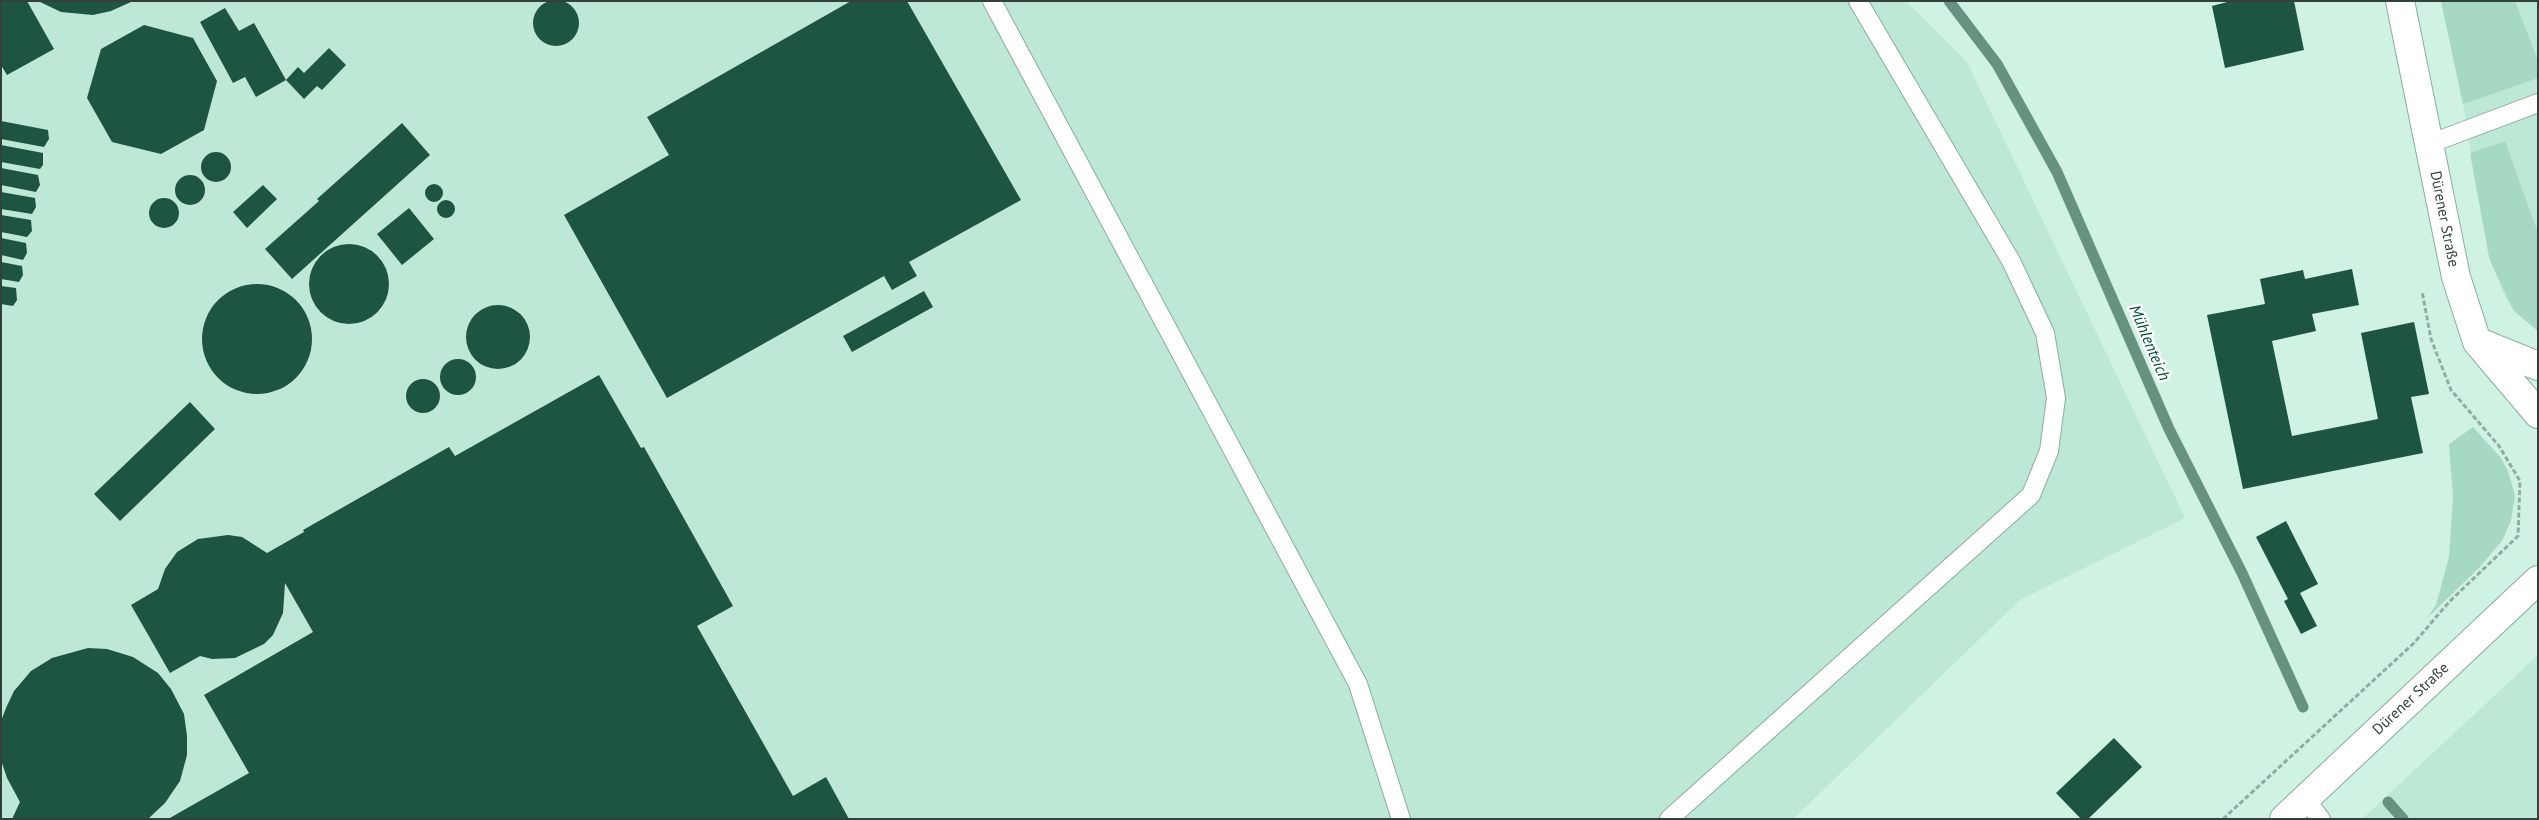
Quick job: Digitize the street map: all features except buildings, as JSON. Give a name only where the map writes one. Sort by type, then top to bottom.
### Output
[{"type":"main road","name":"Dürener Straße","points":[[2400,1],[2456,277],[2477,342],[2538,414]]},
{"type":"main road","points":[[2477,342],[2538,366]]},
{"type":"main road","name":"Dürener Straße","points":[[2284,819],[2313,809],[2538,580]]},
{"type":"lane","points":[[992,1],[1358,684],[1401,819]]},
{"type":"lane","points":[[1669,819],[2031,495],[2050,451],[2056,398],[2045,333],[2011,261],[1858,1]]},
{"type":"lane","points":[[2429,144],[2538,103]]},
{"type":"path","points":[[2223,819],[2414,643],[2449,602],[2518,536],[2520,481],[2499,446],[2451,390],[2431,339],[2421,283]]},
{"type":"shaded area","points":[[1,1],[1906,1],[1967,62],[2185,518],[2020,600],[1793,819],[1,819]]},
{"type":"shaded area","points":[[2441,1],[2538,1],[2538,331],[2514,311],[2504,294],[2489,257],[2463,104]]},
{"type":"shaded area","points":[[2441,1],[2515,1],[2538,61],[2538,78],[2463,104]]},
{"type":"shaded area","points":[[2505,141],[2538,233],[2538,331],[2514,311],[2489,257],[2470,153]]},
{"type":"shaded area","points":[[2473,427],[2501,458],[2508,471],[2515,495],[2511,521],[2502,541],[2479,568],[2427,618],[2436,605],[2449,557],[2453,498],[2449,444]]},
{"type":"shaded area","points":[[2538,655],[2538,819],[2362,819]]},
{"type":"waterway","name":"Mühlenteich","points":[[1949,1],[1997,64],[2057,172],[2169,429],[2242,573],[2303,707]]},
{"type":"waterway","name":"Mühlenteich","points":[[2388,802],[2403,819]]}]
